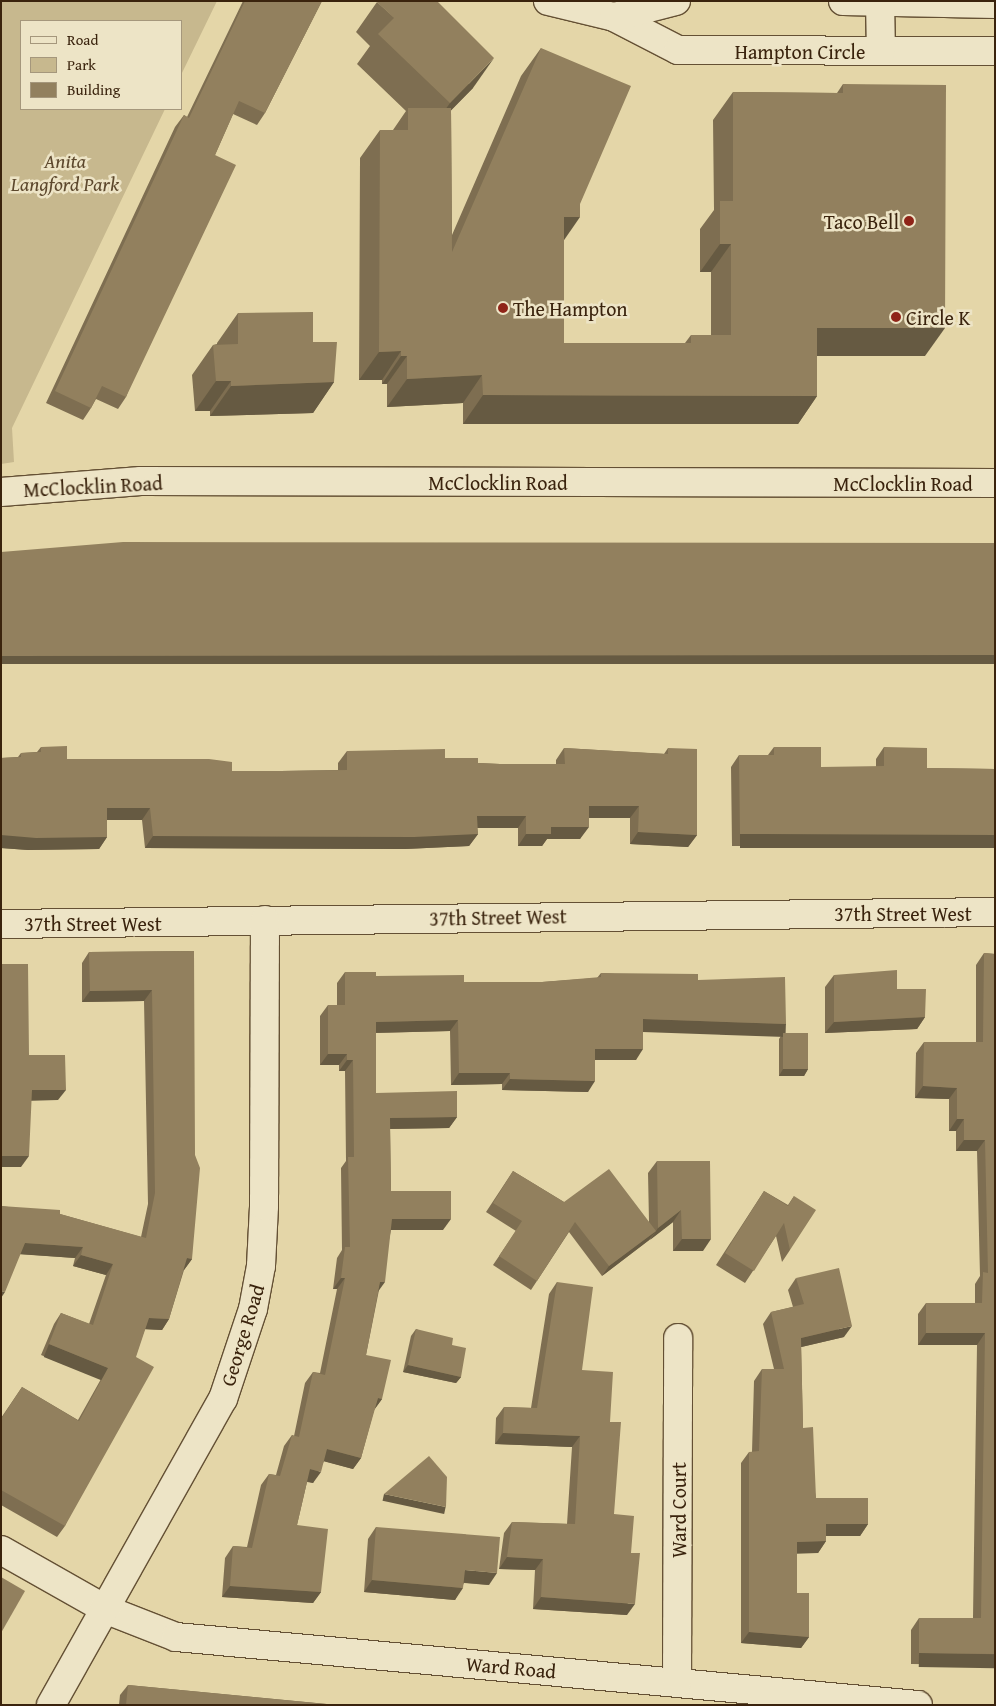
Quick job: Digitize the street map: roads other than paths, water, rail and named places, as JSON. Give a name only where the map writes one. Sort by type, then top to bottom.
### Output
[{"type":"street","name":"Hampton Circle","points":[[548,1],[614,17],[678,50],[995,52]]},
{"type":"street","name":"Hampton Circle","points":[[614,17],[676,1]]},
{"type":"street","points":[[843,1],[995,4]]},
{"type":"street","points":[[880,3],[882,51]]},
{"type":"street","name":"McClocklin Road","points":[[1,492],[141,481],[995,483]]},
{"type":"street","name":"37th Street West","points":[[1,924],[995,912]]},
{"type":"street","name":"George Road","points":[[51,1705],[108,1610],[222,1399],[253,1309],[262,1266],[264,1206],[265,920]]},
{"type":"street","name":"Ward Court","points":[[677,1683],[678,1338]]},
{"type":"street","name":"Ward Road","points":[[1,1550],[108,1610],[176,1637],[918,1705]]},
{"type":"place","name":"Taco Bell","points":[[909,221]]},
{"type":"place","name":"The Hampton","points":[[503,308]]},
{"type":"place","name":"Circle K","points":[[896,317]]},
{"type":"park label","name":"Anita Langford Park","points":[[65,172]]}]
